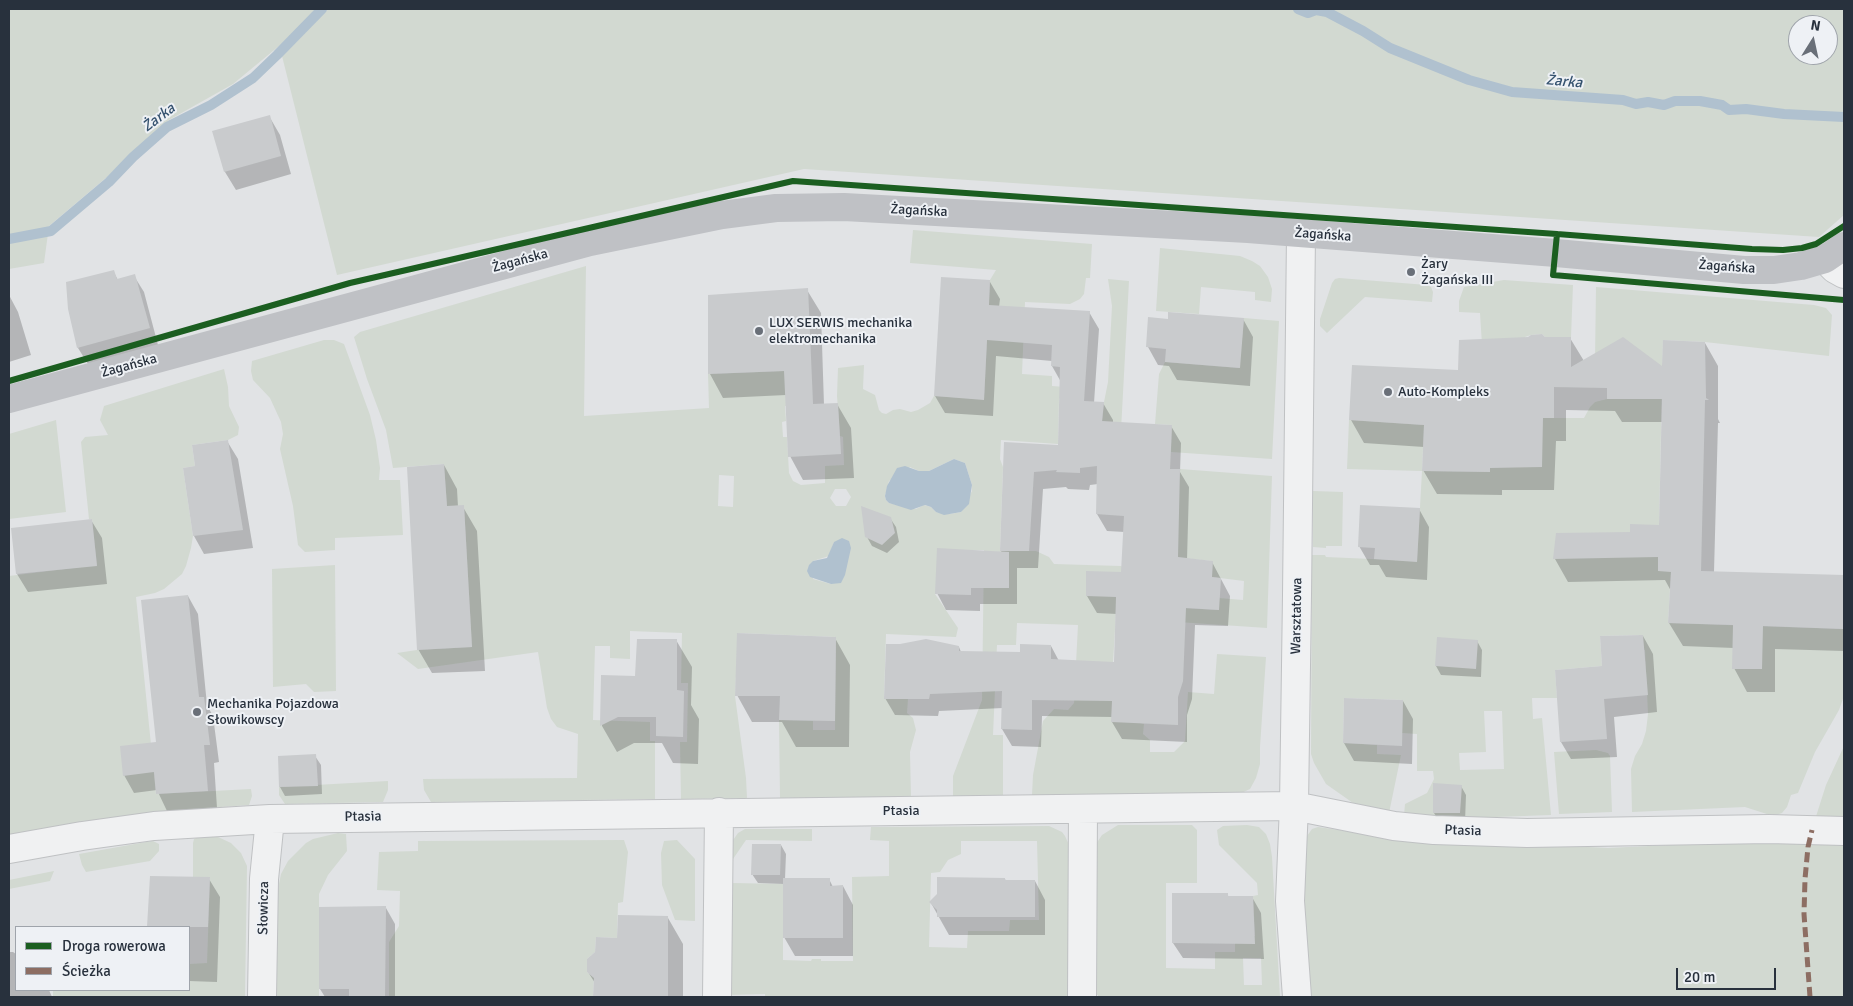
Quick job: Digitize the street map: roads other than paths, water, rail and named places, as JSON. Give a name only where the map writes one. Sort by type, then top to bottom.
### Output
[{"type":"street","name":"Żagańska","points":[[9,399],[590,242],[722,215],[767,209],[844,207],[1301,234],[1556,253],[1744,270],[1774,270],[1838,260]]},
{"type":"street","name":"Warsztatowa","points":[[1296,997],[1290,901],[1294,806],[1301,234]]},
{"type":"street","name":"Ptasia","points":[[9,849],[154,826],[270,819],[1294,806],[1394,826],[1434,830],[1528,833],[1768,829],[1844,831]]},
{"type":"street","points":[[1082,997],[1083,809]]},
{"type":"street","points":[[717,997],[719,812]]},
{"type":"street","name":"Słowicza","points":[[262,997],[264,879],[270,819]]},
{"type":"water","points":[[954,459],[965,463],[972,485],[969,504],[961,512],[944,515],[925,505],[911,510],[889,503],[886,500],[887,486],[897,468],[905,466],[919,471],[929,471]]},
{"type":"water","points":[[842,538],[849,541],[851,548],[845,575],[841,583],[831,584],[810,577],[807,571],[809,565],[813,561],[827,558],[834,542]]},
{"type":"waterway","name":"Żarka","points":[[9,239],[51,231],[109,182],[133,157],[167,127],[211,105],[253,78],[322,9]]},
{"type":"waterway","name":"Żarka","points":[[1298,9],[1308,13],[1316,10],[1327,12],[1390,48],[1469,80],[1512,92],[1623,100],[1636,104],[1648,102],[1664,105],[1675,101],[1700,101],[1722,105],[1729,110],[1746,109],[1784,114],[1844,117]]},
{"type":"place","name":"Żary Żagańska III","points":[[1411,272]]},
{"type":"place","name":"LUX SERWIS mechanika elektromechanika","points":[[759,331]]},
{"type":"place","name":"Auto-Kompleks","points":[[1388,392]]},
{"type":"place","name":"Mechanika Pojazdowa Słowikowscy","points":[[197,712]]}]
